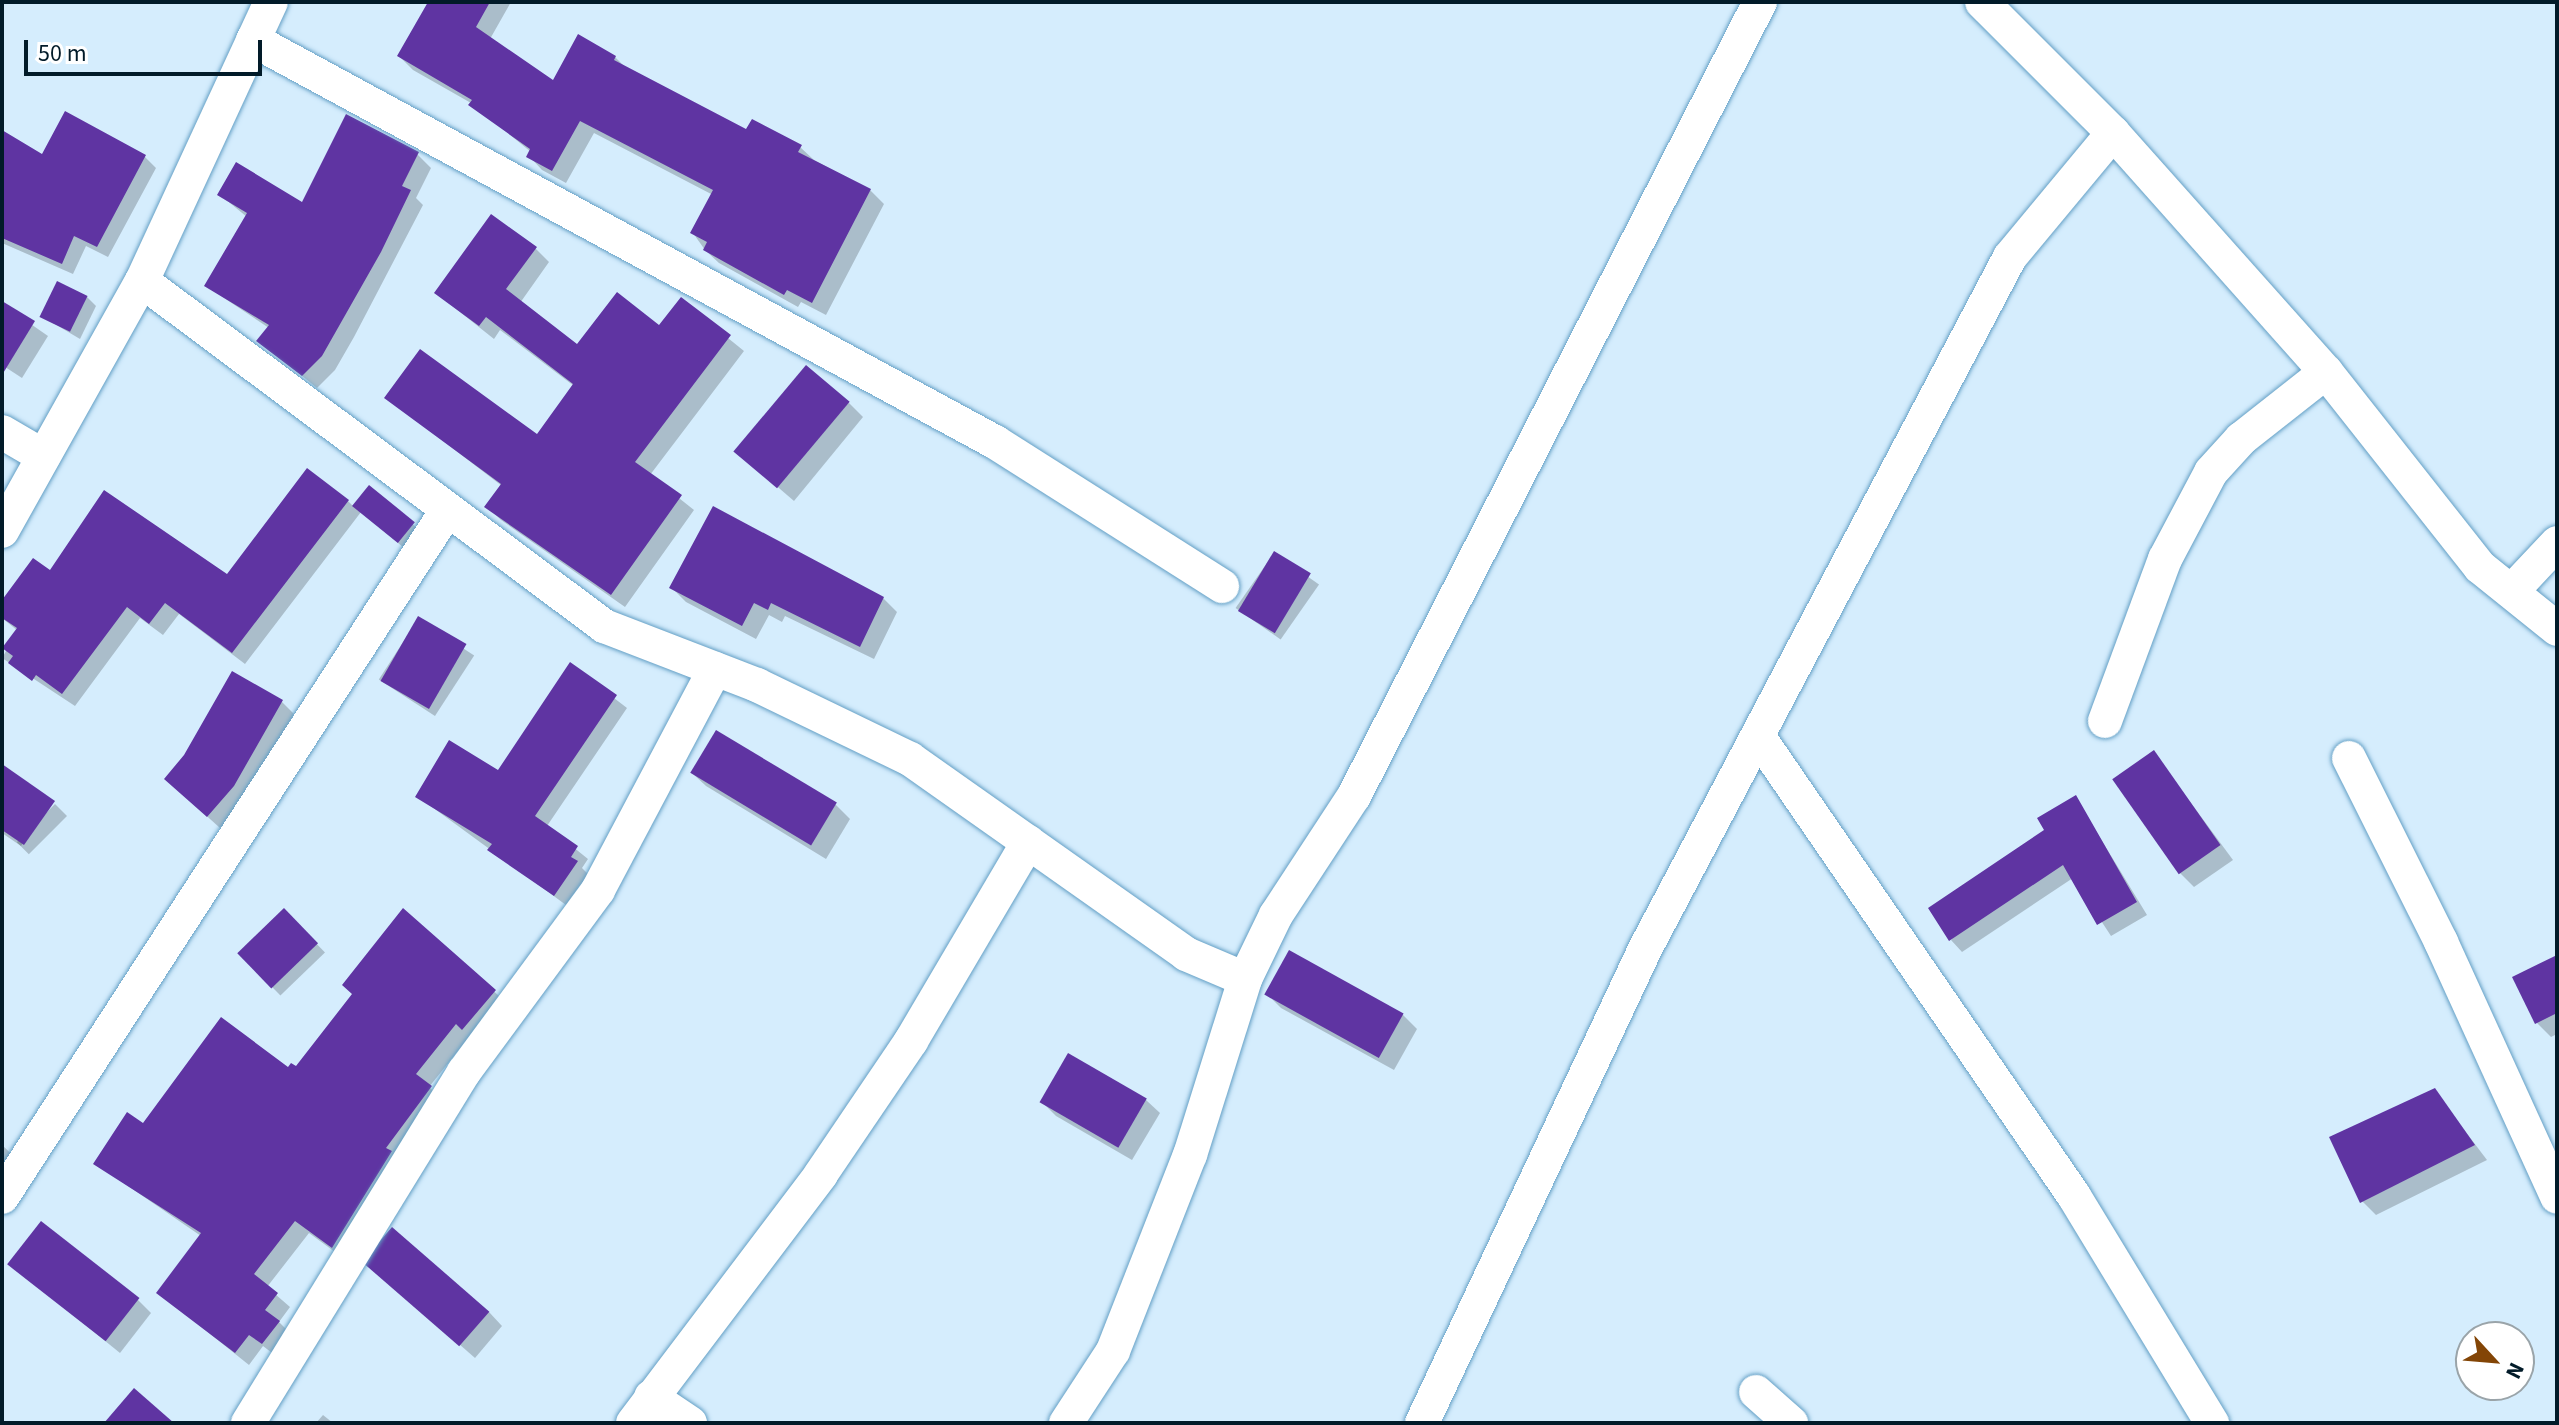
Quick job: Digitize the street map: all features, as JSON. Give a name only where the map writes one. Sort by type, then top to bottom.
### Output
[{"type":"street","points":[[2,531],[142,281],[271,2]]},
{"type":"street","points":[[1066,1423],[1113,1351],[1190,1155],[1245,979],[1276,915],[1354,796],[1760,2]]},
{"type":"street","points":[[1982,2],[2113,133],[2326,372],[2480,567],[2557,629]]},
{"type":"street","points":[[253,40],[995,442],[1222,586]]},
{"type":"street","points":[[1422,1423],[1645,949],[2010,257],[2113,133]]},
{"type":"street","points":[[142,281],[446,512],[604,626],[715,669],[910,759],[1186,954],[1245,979]]},
{"type":"street","points":[[2105,721],[2165,559],[2211,472],[2241,439],[2326,372]]},
{"type":"street","points":[[2,432],[43,456]]},
{"type":"street","points":[[2,1197],[446,512]]},
{"type":"street","points":[[2512,591],[2557,543]]},
{"type":"street","points":[[248,1423],[464,1072],[598,890],[715,669]]},
{"type":"street","points":[[1758,736],[2074,1196],[2212,1423]]},
{"type":"street","points":[[2349,758],[2441,942],[2557,1197]]},
{"type":"street","points":[[690,1423],[642,1410],[821,1174],[911,1041],[1028,842]]},
{"type":"street","points":[[1756,1392],[1791,1423]]},
{"type":"building","points":[[428,2],[490,2],[476,27],[553,80],[578,34],[616,56],[614,60],[746,129],[752,119],[802,145],[798,152],[871,189],[812,303],[787,290],[784,295],[703,250],[707,242],[690,233],[713,190],[580,121],[552,171],[526,157],[530,149],[468,105],[472,100],[397,56]]},
{"type":"building","points":[[65,111],[146,155],[97,247],[74,236],[62,264],[2,238],[2,130],[42,154]]},
{"type":"building","points":[[346,114],[419,152],[402,186],[411,190],[381,252],[322,356],[302,376],[256,341],[269,325],[204,286],[247,213],[217,195],[236,162],[302,202]]},
{"type":"building","points":[[491,214],[537,247],[506,289],[577,344],[617,292],[659,325],[681,297],[731,335],[635,462],[682,495],[611,595],[484,507],[501,484],[384,398],[420,349],[537,434],[573,384],[486,317],[479,326],[434,293]]},
{"type":"building","points":[[57,281],[88,296],[70,332],[39,317]]},
{"type":"building","points":[[2,301],[35,321],[2,375]]},
{"type":"building","points":[[806,365],[850,402],[777,488],[733,452]]},
{"type":"building","points":[[307,468],[349,500],[232,653],[165,603],[149,624],[127,607],[62,694],[36,675],[32,681],[8,663],[13,656],[2,648],[17,628],[2,618],[2,600],[33,558],[50,570],[104,490],[227,574]]},
{"type":"building","points":[[369,485],[415,522],[398,543],[352,506]]},
{"type":"building","points":[[713,506],[884,597],[860,647],[771,603],[768,610],[754,603],[742,626],[669,588]]},
{"type":"building","points":[[1274,551],[1311,573],[1275,633],[1238,611]]},
{"type":"building","points":[[418,616],[466,644],[429,709],[380,681]]},
{"type":"building","points":[[570,662],[617,695],[535,816],[578,846],[571,857],[578,861],[554,896],[487,850],[492,844],[415,797],[449,740],[498,770]]},
{"type":"building","points":[[232,671],[283,700],[234,786],[207,817],[164,779],[184,755]]},
{"type":"building","points":[[716,730],[837,803],[811,845],[690,773]]},
{"type":"building","points":[[2154,750],[2221,845],[2179,874],[2112,779]]},
{"type":"building","points":[[2,764],[55,801],[24,845],[2,830]]},
{"type":"building","points":[[2076,795],[2137,902],[2097,925],[2063,865],[1949,941],[1928,908],[2044,830],[2037,818]]},
{"type":"building","points":[[284,908],[318,943],[271,988],[237,953]]},
{"type":"building","points":[[403,908],[496,990],[462,1030],[456,1024],[416,1074],[432,1086],[386,1148],[392,1151],[332,1248],[295,1221],[254,1274],[278,1293],[265,1310],[280,1321],[262,1344],[249,1335],[235,1353],[156,1293],[201,1233],[93,1164],[127,1112],[143,1123],[221,1017],[288,1067],[291,1063],[296,1066],[352,994],[342,985]]},
{"type":"building","points":[[1289,950],[1404,1014],[1379,1058],[1264,995]]},
{"type":"building","points":[[2557,955],[2557,1013],[2535,1024],[2512,977]]},
{"type":"building","points":[[1068,1053],[1147,1098],[1118,1148],[1040,1102]]},
{"type":"building","points":[[2435,1088],[2475,1145],[2360,1203],[2329,1137]]},
{"type":"building","points":[[41,1221],[140,1298],[106,1341],[7,1264]]},
{"type":"building","points":[[392,1227],[489,1312],[459,1346],[362,1262]]},
{"type":"building","points":[[134,1388],[174,1423],[104,1423]]}]
